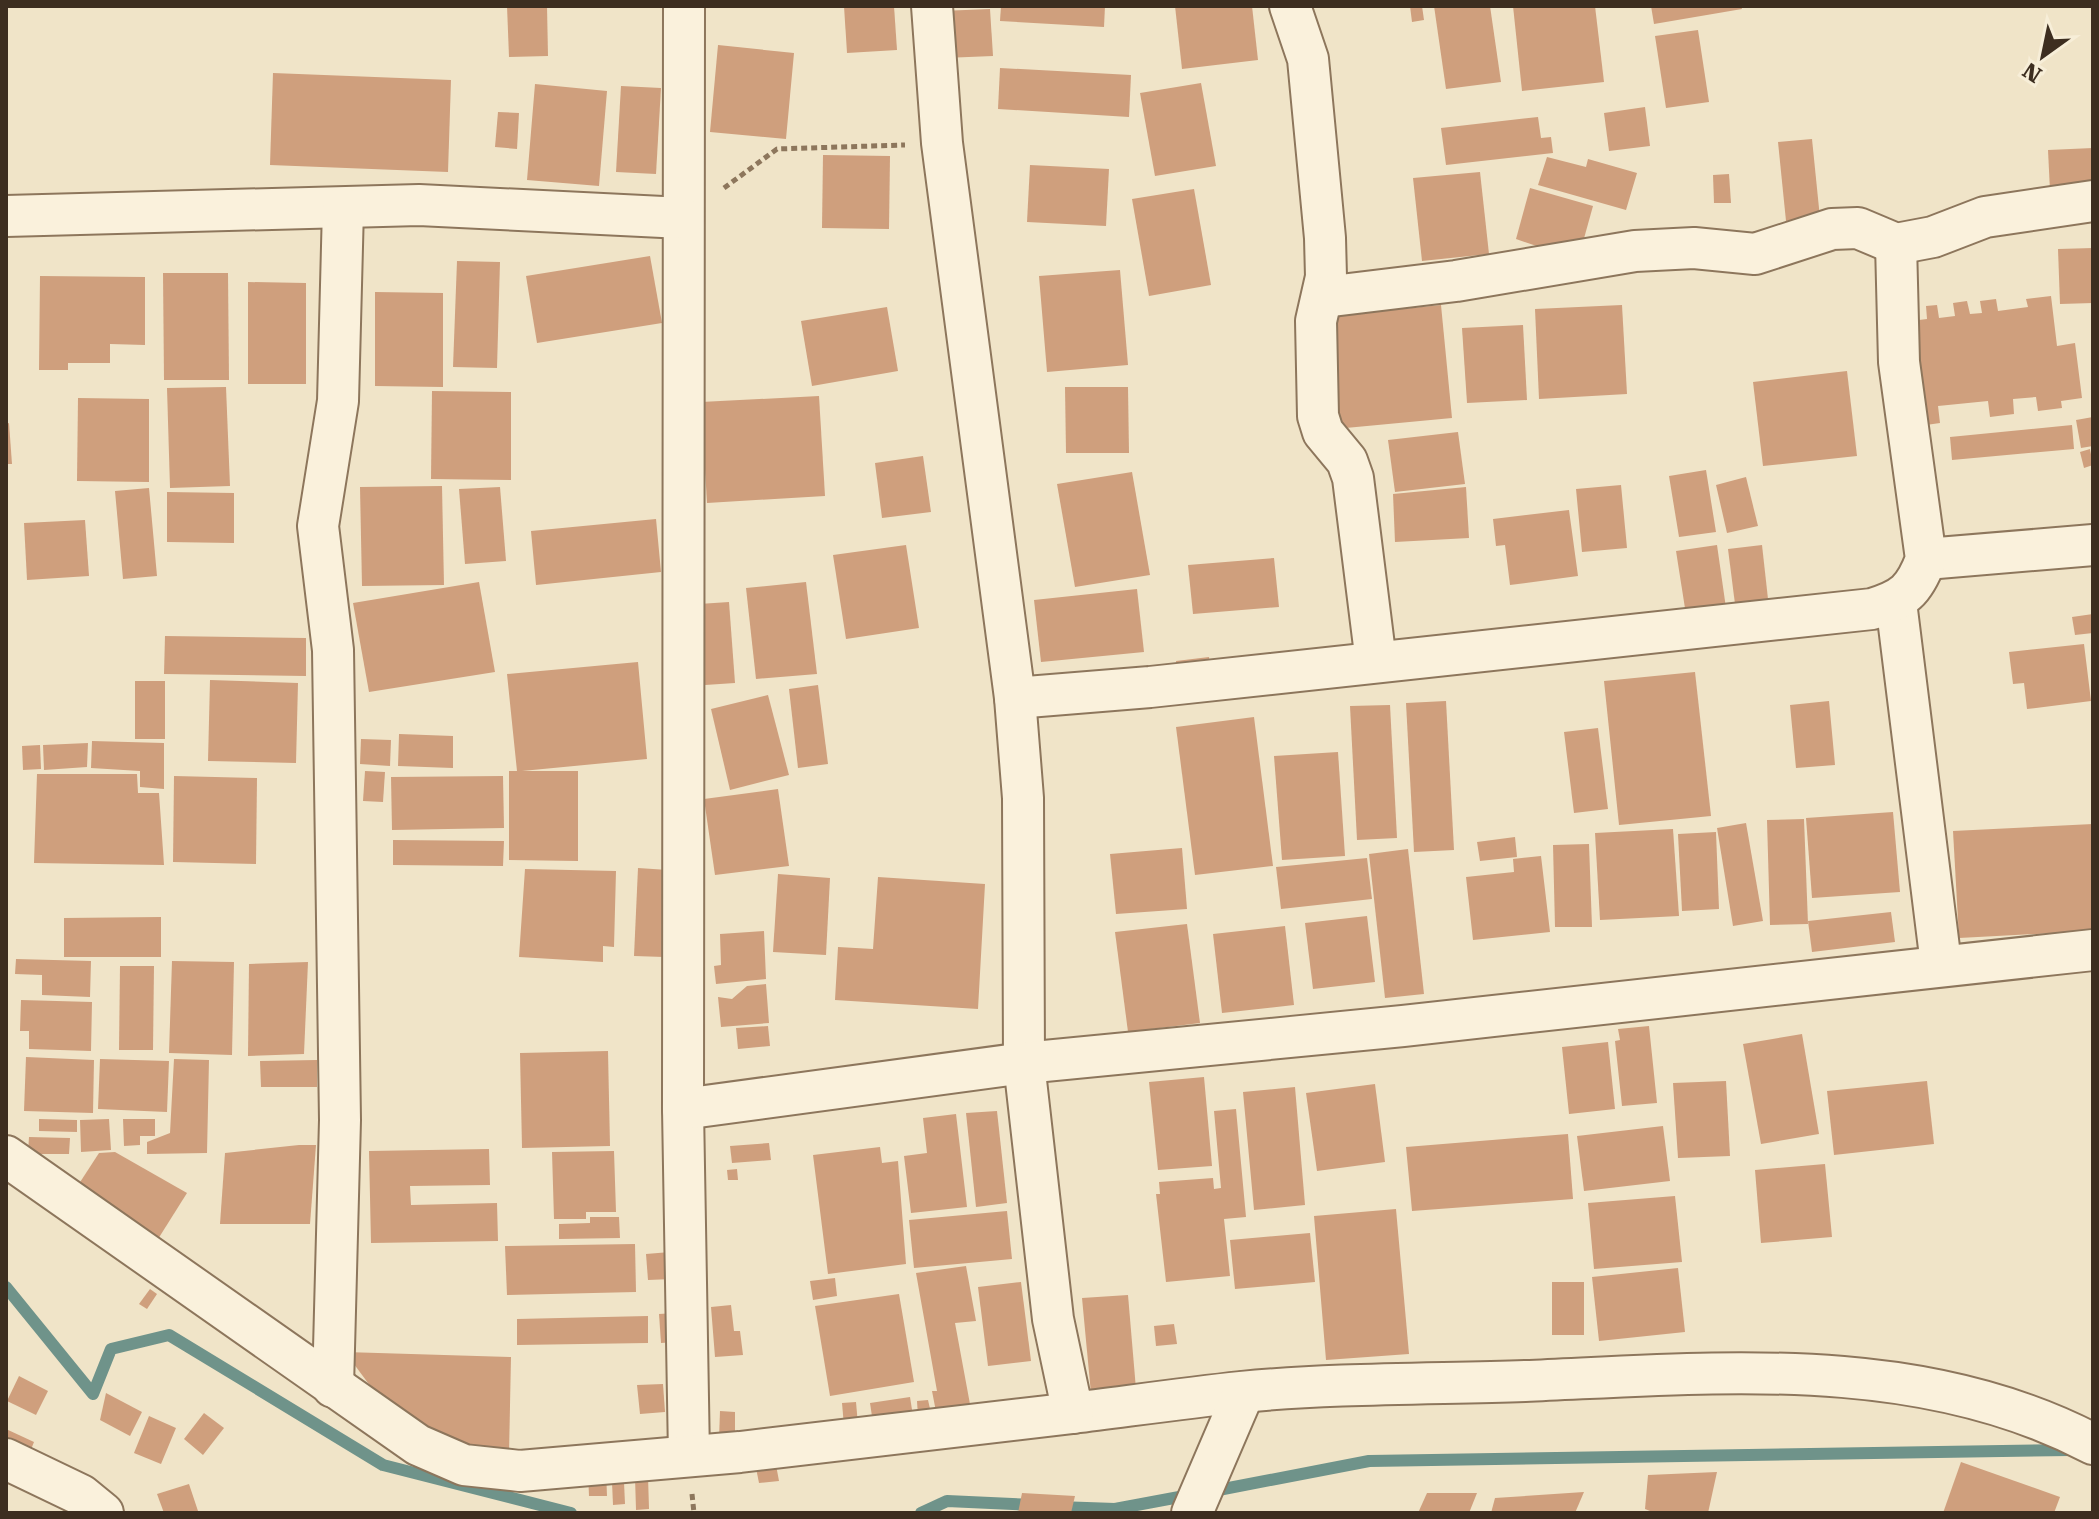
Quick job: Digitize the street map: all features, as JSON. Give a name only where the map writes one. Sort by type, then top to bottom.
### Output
[{"type":"street","points":[[684,6],[683,1109],[689,1456]]},
{"type":"street","points":[[932,6],[942,143],[1015,698],[1023,798],[1024,1063],[1053,1319],[1073,1413]]},
{"type":"street","points":[[1290,6],[1308,59],[1325,238],[1324,297],[1316,321],[1318,416],[1323,432],[1347,461],[1353,478],[1376,662]]},
{"type":"street","points":[[1324,297],[1456,281],[1635,251],[1694,248],[1755,254],[1832,229],[1858,228],[1896,244],[1933,237],[1985,217],[2093,201]]},
{"type":"street","points":[[6,216],[433,206],[683,218]]},
{"type":"street","points":[[333,1387],[340,1120],[333,650],[318,526],[338,401],[343,208]]},
{"type":"street","points":[[1015,698],[1872,609],[1896,602],[1917,584],[1926,559],[1901,377],[1896,244]]},
{"type":"street","points":[[1926,559],[2093,545]]},
{"type":"street","points":[[1896,602],[1941,964]]},
{"type":"street","points":[[683,1109],[1024,1063],[1403,1026],[1941,964],[2093,950]]},
{"type":"street","points":[[6,1156],[418,1445],[464,1465],[520,1471],[689,1456],[1244,1392],[1752,1371],[1852,1376],[1958,1395],[2069,1431],[2093,1444]]},
{"type":"street","points":[[1192,1513],[1244,1392]]},
{"type":"street","points":[[6,1459],[81,1495],[103,1513]]},
{"type":"path","points":[[683,218],[777,149],[942,143]]},
{"type":"building","points":[[507,6],[547,6],[548,56],[509,57]]},
{"type":"building","points":[[844,6],[894,6],[897,50],[847,53]]},
{"type":"building","points":[[1001,6],[1105,6],[1104,27],[1000,21]]},
{"type":"building","points":[[1175,6],[1252,6],[1258,60],[1182,69]]},
{"type":"building","points":[[1410,6],[1422,6],[1424,20],[1412,22]]},
{"type":"building","points":[[1434,6],[1490,6],[1501,82],[1446,89]]},
{"type":"building","points":[[1513,6],[1595,6],[1604,82],[1522,91]]},
{"type":"building","points":[[1651,6],[1741,6],[1742,9],[1654,24]]},
{"type":"building","points":[[990,9],[993,56],[944,58],[941,11]]},
{"type":"building","points":[[1698,30],[1709,102],[1666,108],[1655,36]]},
{"type":"building","points":[[718,45],[794,53],[786,139],[710,132]]},
{"type":"building","points":[[1000,68],[1131,75],[1129,117],[998,109]]},
{"type":"building","points":[[273,73],[451,80],[448,172],[270,165]]},
{"type":"building","points":[[1201,83],[1216,166],[1155,176],[1140,93]]},
{"type":"building","points":[[535,84],[607,91],[599,186],[527,180]]},
{"type":"building","points":[[621,86],[661,88],[656,174],[616,172]]},
{"type":"building","points":[[1645,107],[1650,146],[1609,151],[1604,113]]},
{"type":"building","points":[[498,112],[519,113],[517,149],[495,147]]},
{"type":"building","points":[[1538,117],[1541,138],[1551,137],[1553,153],[1446,165],[1441,128]]},
{"type":"building","points":[[1812,139],[1820,218],[1786,221],[1778,142]]},
{"type":"building","points":[[2093,148],[2093,189],[2050,191],[2048,150]]},
{"type":"building","points":[[823,155],[890,156],[889,229],[822,228]]},
{"type":"building","points":[[1547,157],[1586,167],[1588,159],[1637,173],[1626,210],[1538,185]]},
{"type":"building","points":[[1030,165],[1109,169],[1106,226],[1027,222]]},
{"type":"building","points":[[1480,172],[1489,254],[1422,261],[1413,178]]},
{"type":"building","points":[[1729,174],[1731,203],[1714,203],[1713,175]]},
{"type":"building","points":[[1530,188],[1593,206],[1578,260],[1516,239]]},
{"type":"building","points":[[1194,189],[1211,285],[1149,296],[1132,199]]},
{"type":"building","points":[[2093,248],[2093,303],[2060,304],[2058,249]]},
{"type":"building","points":[[650,256],[662,323],[537,343],[526,276]]},
{"type":"building","points":[[457,261],[500,262],[497,368],[453,367]]},
{"type":"building","points":[[1120,270],[1128,365],[1047,372],[1039,276]]},
{"type":"building","points":[[163,273],[228,273],[229,380],[164,380]]},
{"type":"building","points":[[40,276],[145,277],[145,345],[110,344],[110,363],[68,363],[68,370],[39,370]]},
{"type":"building","points":[[248,282],[306,283],[306,384],[248,384]]},
{"type":"building","points":[[375,292],[443,293],[443,387],[375,386]]},
{"type":"building","points":[[2051,296],[2057,346],[2075,343],[2082,398],[2061,401],[2062,408],[2038,411],[2036,397],[2013,399],[2014,414],[1990,417],[1988,401],[1938,406],[1940,423],[1919,426],[1917,306],[1919,320],[1927,319],[1926,306],[1937,305],[1939,318],[1955,316],[1953,303],[1967,301],[1970,314],[1982,313],[1980,301],[1996,299],[1998,311],[2028,307],[2026,299]]},
{"type":"building","points":[[1441,305],[1452,418],[1335,429],[1323,317]]},
{"type":"building","points":[[1622,305],[1627,394],[1539,399],[1535,309]]},
{"type":"building","points":[[887,307],[898,371],[812,386],[801,321]]},
{"type":"building","points":[[1523,325],[1527,400],[1467,403],[1462,328]]},
{"type":"building","points":[[1847,371],[1857,456],[1763,466],[1753,382]]},
{"type":"building","points":[[226,387],[230,486],[170,488],[167,388]]},
{"type":"building","points":[[1065,387],[1128,387],[1129,453],[1066,453]]},
{"type":"building","points":[[432,391],[511,392],[511,480],[431,479]]},
{"type":"building","points":[[819,396],[825,496],[707,503],[701,402]]},
{"type":"building","points":[[78,398],[149,399],[149,482],[77,481]]},
{"type":"building","points":[[2093,417],[2093,446],[2081,448],[2076,420]]},
{"type":"building","points":[[9,423],[12,464],[6,464],[6,424]]},
{"type":"building","points":[[2072,425],[2074,449],[1952,460],[1950,437]]},
{"type":"building","points":[[1458,432],[1465,484],[1395,492],[1388,440]]},
{"type":"building","points":[[2090,449],[2093,465],[2084,468],[2080,452]]},
{"type":"building","points":[[923,456],[931,512],[882,518],[875,463]]},
{"type":"building","points":[[1706,470],[1716,532],[1679,537],[1669,476]]},
{"type":"building","points":[[1132,472],[1150,575],[1075,587],[1057,484]]},
{"type":"building","points":[[1746,477],[1758,526],[1727,533],[1716,485]]},
{"type":"building","points":[[1621,485],[1627,548],[1582,552],[1576,489]]},
{"type":"building","points":[[442,486],[444,585],[362,586],[360,487]]},
{"type":"building","points":[[500,487],[506,561],[465,564],[459,489]]},
{"type":"building","points":[[1466,487],[1469,538],[1395,542],[1393,494]]},
{"type":"building","points":[[149,488],[157,576],[123,579],[115,491]]},
{"type":"building","points":[[167,492],[234,493],[234,543],[167,542]]},
{"type":"building","points":[[1569,510],[1578,576],[1510,585],[1505,545],[1496,546],[1493,519]]},
{"type":"building","points":[[656,519],[661,572],[536,585],[531,531]]},
{"type":"building","points":[[85,520],[89,576],[27,580],[24,523]]},
{"type":"building","points":[[906,545],[919,628],[846,639],[833,555]]},
{"type":"building","points":[[1717,545],[1727,615],[1687,621],[1676,551]]},
{"type":"building","points":[[1762,545],[1769,608],[1736,612],[1728,549]]},
{"type":"building","points":[[1274,558],[1279,607],[1193,614],[1188,565]]},
{"type":"building","points":[[479,582],[495,672],[369,692],[353,603]]},
{"type":"building","points":[[806,582],[817,674],[756,679],[746,588]]},
{"type":"building","points":[[1137,589],[1144,652],[1041,662],[1034,600]]},
{"type":"building","points":[[729,602],[735,683],[705,685],[699,604]]},
{"type":"building","points":[[2093,614],[2093,633],[2075,635],[2072,617]]},
{"type":"building","points":[[165,636],[306,638],[306,676],[164,674]]},
{"type":"building","points":[[2084,644],[2091,701],[2027,709],[2024,683],[2013,684],[2009,652]]},
{"type":"building","points":[[1209,657],[1210,667],[1177,670],[1176,661]]},
{"type":"building","points":[[638,662],[647,759],[522,771],[578,771],[578,861],[509,860],[509,771],[517,771],[507,674]]},
{"type":"building","points":[[1695,672],[1711,816],[1619,825],[1604,681]]},
{"type":"building","points":[[210,680],[298,683],[296,763],[208,761]]},
{"type":"building","points":[[135,681],[165,681],[165,739],[135,739]]},
{"type":"building","points":[[818,685],[828,764],[798,768],[789,689]]},
{"type":"building","points":[[768,695],[789,775],[730,790],[711,709]]},
{"type":"building","points":[[1446,701],[1454,850],[1414,852],[1406,703]]},
{"type":"building","points":[[1829,701],[1835,765],[1796,768],[1790,705]]},
{"type":"building","points":[[1390,705],[1397,838],[1357,840],[1350,706]]},
{"type":"building","points":[[1254,717],[1273,866],[1195,875],[1176,727]]},
{"type":"building","points":[[1598,728],[1608,809],[1574,813],[1564,732]]},
{"type":"building","points":[[399,734],[453,736],[453,768],[398,766]]},
{"type":"building","points":[[361,739],[391,740],[390,766],[360,764]]},
{"type":"building","points":[[92,741],[164,743],[164,789],[140,787],[140,771],[91,768]]},
{"type":"building","points":[[88,743],[87,767],[44,770],[43,745]]},
{"type":"building","points":[[40,745],[41,769],[23,770],[22,746]]},
{"type":"building","points":[[1338,752],[1345,856],[1282,860],[1274,756]]},
{"type":"building","points":[[365,771],[385,772],[383,802],[363,801]]},
{"type":"building","points":[[37,774],[137,774],[138,793],[159,793],[164,865],[34,863]]},
{"type":"building","points":[[174,776],[257,778],[256,864],[173,862]]},
{"type":"building","points":[[503,776],[504,828],[392,830],[391,777]]},
{"type":"building","points":[[778,789],[789,866],[715,875],[704,799]]},
{"type":"building","points":[[1893,812],[1900,892],[1812,898],[1806,818]]},
{"type":"building","points":[[1804,819],[1808,924],[1770,925],[1767,820]]},
{"type":"building","points":[[1746,823],[1763,921],[1733,926],[1717,828]]},
{"type":"building","points":[[2093,824],[2093,931],[1959,938],[1953,831]]},
{"type":"building","points":[[1673,829],[1679,916],[1600,920],[1595,833]]},
{"type":"building","points":[[1716,832],[1719,909],[1682,911],[1678,834]]},
{"type":"building","points":[[1515,837],[1517,857],[1480,861],[1477,842]]},
{"type":"building","points":[[393,840],[504,841],[503,866],[393,865]]},
{"type":"building","points":[[1589,844],[1592,927],[1555,927],[1553,845]]},
{"type":"building","points":[[1182,848],[1187,909],[1116,914],[1110,854]]},
{"type":"building","points":[[1408,849],[1424,994],[1385,998],[1369,854]]},
{"type":"building","points":[[1541,856],[1550,932],[1473,940],[1466,877],[1514,872],[1513,859]]},
{"type":"building","points":[[1367,858],[1372,899],[1281,909],[1276,867]]},
{"type":"building","points":[[638,868],[668,870],[664,957],[634,956]]},
{"type":"building","points":[[525,869],[616,871],[614,947],[603,946],[603,962],[519,957]]},
{"type":"building","points":[[778,874],[830,878],[826,955],[773,952]]},
{"type":"building","points":[[878,877],[985,884],[978,1009],[835,1000],[838,947],[873,949]]},
{"type":"building","points":[[1891,912],[1895,942],[1812,952],[1808,921]]},
{"type":"building","points":[[1367,916],[1375,982],[1313,989],[1305,923]]},
{"type":"building","points":[[161,917],[161,957],[64,957],[64,918]]},
{"type":"building","points":[[1187,924],[1200,1023],[1128,1032],[1115,932]]},
{"type":"building","points":[[1285,926],[1294,1005],[1222,1013],[1213,934]]},
{"type":"building","points":[[764,931],[766,979],[716,984],[714,966],[721,965],[720,934]]},
{"type":"building","points":[[16,959],[91,961],[90,997],[42,995],[42,975],[15,974]]},
{"type":"building","points":[[172,961],[234,962],[232,1055],[169,1053]]},
{"type":"building","points":[[308,962],[304,1054],[248,1056],[249,964]]},
{"type":"building","points":[[120,966],[154,966],[153,1050],[119,1050]]},
{"type":"building","points":[[766,984],[769,1023],[721,1027],[718,997],[732,999],[747,986]]},
{"type":"building","points":[[21,1000],[92,1002],[91,1051],[29,1049],[29,1031],[20,1031]]},
{"type":"building","points":[[768,1026],[770,1046],[738,1049],[736,1028]]},
{"type":"building","points":[[1649,1026],[1657,1103],[1622,1106],[1615,1041],[1620,1040],[1618,1029]]},
{"type":"building","points":[[1802,1034],[1819,1134],[1761,1144],[1743,1044]]},
{"type":"building","points":[[1608,1042],[1615,1109],[1569,1114],[1562,1047]]},
{"type":"building","points":[[608,1051],[610,1146],[522,1148],[520,1053]]},
{"type":"building","points":[[26,1057],[94,1060],[93,1113],[24,1111]]},
{"type":"building","points":[[100,1059],[169,1061],[167,1112],[98,1109]]},
{"type":"building","points":[[174,1059],[209,1060],[207,1153],[147,1154],[147,1142],[170,1133]]},
{"type":"building","points":[[317,1060],[317,1087],[261,1087],[260,1061]]},
{"type":"building","points":[[1204,1077],[1212,1166],[1158,1170],[1149,1082]]},
{"type":"building","points":[[1726,1081],[1730,1156],[1678,1158],[1673,1083]]},
{"type":"building","points":[[1927,1081],[1934,1144],[1834,1155],[1827,1091]]},
{"type":"building","points":[[1375,1084],[1385,1162],[1317,1171],[1306,1093]]},
{"type":"building","points":[[1295,1087],[1305,1205],[1254,1210],[1243,1092]]},
{"type":"building","points":[[1236,1109],[1246,1217],[1224,1219],[1230,1276],[1166,1282],[1156,1194],[1160,1194],[1159,1182],[1213,1178],[1214,1189],[1221,1188],[1214,1111]]},
{"type":"building","points":[[997,1111],[1007,1203],[976,1207],[966,1113]]},
{"type":"building","points":[[956,1114],[967,1207],[911,1213],[904,1156],[927,1153],[923,1118]]},
{"type":"building","points":[[39,1119],[77,1120],[77,1132],[39,1131]]},
{"type":"building","points":[[109,1119],[111,1150],[81,1152],[80,1120]]},
{"type":"building","points":[[123,1119],[155,1119],[155,1136],[140,1136],[140,1145],[124,1146]]},
{"type":"building","points":[[1663,1126],[1670,1181],[1584,1191],[1577,1136]]},
{"type":"building","points":[[1568,1134],[1573,1199],[1412,1211],[1406,1147]]},
{"type":"building","points":[[29,1137],[70,1138],[69,1154],[28,1154]]},
{"type":"building","points":[[769,1143],[771,1160],[732,1163],[730,1146]]},
{"type":"building","points":[[316,1145],[310,1224],[220,1224],[225,1153]]},
{"type":"building","points":[[880,1147],[882,1163],[898,1161],[906,1264],[828,1274],[813,1155]]},
{"type":"building","points":[[489,1149],[490,1185],[410,1186],[411,1205],[497,1203],[498,1241],[371,1243],[369,1151]]},
{"type":"building","points":[[614,1151],[616,1212],[586,1212],[586,1219],[554,1219],[552,1152]]},
{"type":"building","points":[[115,1152],[187,1193],[153,1247],[73,1193],[99,1153]]},
{"type":"building","points":[[1825,1164],[1832,1237],[1761,1243],[1755,1170]]},
{"type":"building","points":[[737,1169],[738,1180],[728,1180],[727,1170]]},
{"type":"building","points":[[1675,1196],[1682,1262],[1594,1269],[1588,1203]]},
{"type":"building","points":[[1396,1209],[1409,1354],[1326,1360],[1314,1216]]},
{"type":"building","points":[[1007,1211],[1012,1259],[914,1268],[909,1220]]},
{"type":"building","points":[[590,1217],[619,1217],[620,1238],[559,1239],[559,1224],[590,1223]]},
{"type":"building","points":[[1310,1233],[1315,1282],[1235,1289],[1230,1240]]},
{"type":"building","points":[[635,1244],[636,1292],[507,1295],[505,1246]]},
{"type":"building","points":[[670,1252],[672,1279],[648,1280],[646,1254]]},
{"type":"building","points":[[966,1266],[976,1321],[955,1323],[972,1415],[938,1422],[932,1391],[937,1391],[916,1273]]},
{"type":"building","points":[[1678,1268],[1685,1332],[1599,1341],[1592,1277]]},
{"type":"building","points":[[835,1278],[837,1296],[813,1300],[810,1281]]},
{"type":"building","points":[[1021,1282],[1031,1361],[988,1366],[978,1287]]},
{"type":"building","points":[[1552,1282],[1584,1282],[1584,1335],[1552,1335]]},
{"type":"building","points":[[150,1289],[157,1294],[147,1309],[139,1304]]},
{"type":"building","points":[[899,1294],[914,1382],[830,1396],[815,1306]]},
{"type":"building","points":[[1128,1295],[1137,1401],[1092,1404],[1082,1298]]},
{"type":"building","points":[[731,1305],[734,1331],[740,1331],[743,1355],[715,1357],[711,1307]]},
{"type":"building","points":[[675,1313],[677,1342],[661,1343],[659,1314]]},
{"type":"building","points":[[648,1316],[648,1343],[517,1345],[517,1319]]},
{"type":"building","points":[[1174,1324],[1177,1344],[1156,1346],[1154,1326]]},
{"type":"building","points":[[345,1352],[511,1357],[509,1454],[436,1446],[368,1383]]},
{"type":"building","points":[[19,1376],[48,1391],[36,1415],[7,1401]]},
{"type":"building","points":[[663,1384],[665,1412],[640,1414],[637,1385]]},
{"type":"building","points":[[106,1393],[142,1412],[130,1436],[100,1420]]},
{"type":"building","points":[[910,1397],[913,1416],[873,1423],[870,1403]]},
{"type":"building","points":[[928,1400],[931,1413],[918,1416],[917,1401]]},
{"type":"building","points":[[856,1402],[858,1425],[844,1426],[842,1403]]},
{"type":"building","points":[[720,1411],[735,1412],[735,1439],[719,1439]]},
{"type":"building","points":[[204,1413],[224,1428],[203,1455],[184,1439]]},
{"type":"building","points":[[149,1416],[176,1428],[161,1464],[134,1453]]},
{"type":"building","points":[[6,1429],[34,1442],[26,1462],[6,1453]]},
{"type":"building","points":[[1961,1462],[2060,1497],[2054,1513],[1943,1513]]},
{"type":"building","points":[[776,1465],[779,1481],[759,1483],[756,1468]]},
{"type":"building","points":[[606,1471],[607,1496],[589,1496],[588,1472]]},
{"type":"building","points":[[1717,1472],[1708,1513],[1655,1513],[1645,1509],[1648,1475]]},
{"type":"building","points":[[635,1477],[648,1477],[649,1509],[636,1510]]},
{"type":"building","points":[[612,1482],[624,1482],[625,1504],[613,1505]]},
{"type":"building","points":[[189,1484],[198,1511],[164,1513],[157,1494]]},
{"type":"building","points":[[1584,1492],[1575,1513],[1491,1513],[1495,1498]]},
{"type":"building","points":[[1022,1493],[1075,1496],[1071,1513],[1018,1513]]},
{"type":"building","points":[[1427,1493],[1477,1493],[1469,1513],[1418,1513]]},
{"type":"waterway","points":[[6,1287],[93,1394],[111,1349],[169,1335],[383,1465],[571,1513]]},
{"type":"waterway","points":[[1208,1492],[1369,1461],[2070,1450]]},
{"type":"waterway","points":[[1058,1507],[1115,1509],[1190,1495]]},
{"type":"waterway","points":[[921,1513],[947,1501],[1035,1505]]}]
